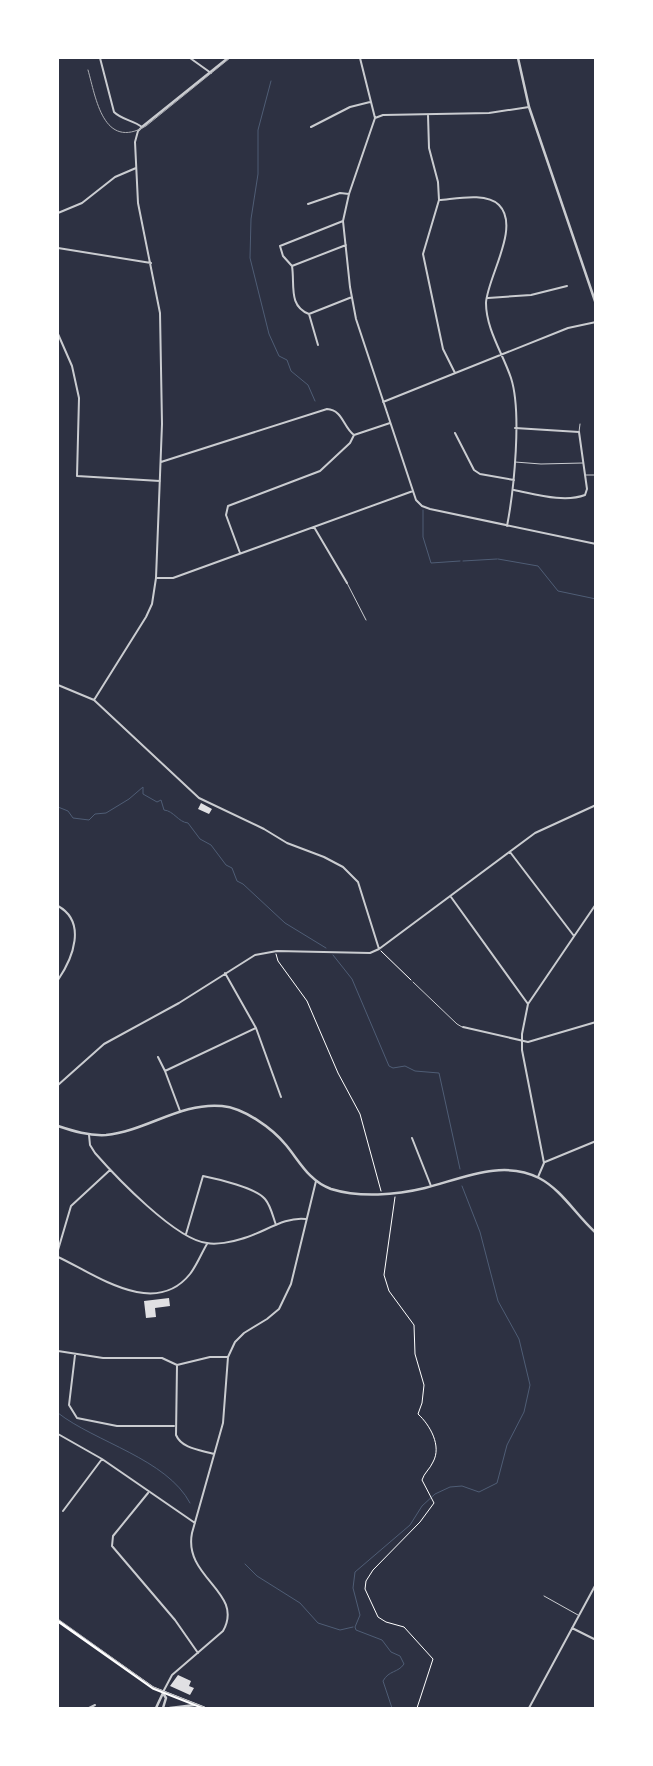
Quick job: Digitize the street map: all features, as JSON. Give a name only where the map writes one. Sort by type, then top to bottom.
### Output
[{"type":"main road","points":[[58,1622],[133,1675],[163,1693],[204,1708]]},
{"type":"street","points":[[100,58],[114,112],[119,116],[136,122],[142,127]]},
{"type":"street","points":[[190,58],[211,73]]},
{"type":"street","points":[[94,700],[146,617],[152,604],[156,578],[161,462],[160,313],[151,263],[139,214],[136,138],[142,127],[228,58]]},
{"type":"street","points":[[360,58],[374,118],[349,194],[344,221],[352,297],[356,319],[416,500],[422,506],[430,509],[596,544]]},
{"type":"street","points":[[518,58],[529,107],[596,304]]},
{"type":"street","points":[[310,127],[350,107],[370,102]]},
{"type":"street","points":[[374,118],[383,115],[489,113],[529,107]]},
{"type":"street","points":[[428,115],[429,148],[438,182],[439,200],[423,254],[443,349],[455,373]]},
{"type":"street","points":[[58,213],[82,203],[115,177],[136,168]]},
{"type":"street","points":[[308,204],[340,193],[349,194]]},
{"type":"street","points":[[439,200],[483,198],[498,204],[504,213],[502,251],[486,298],[489,324],[513,387],[515,428],[514,490],[507,526]]},
{"type":"street","points":[[344,221],[280,246],[283,256],[292,266],[295,303],[299,310],[309,314],[352,297]]},
{"type":"street","points":[[292,266],[346,245]]},
{"type":"street","points":[[58,248],[151,263]]},
{"type":"street","points":[[486,298],[531,295],[567,286]]},
{"type":"street","points":[[309,314],[318,345]]},
{"type":"street","points":[[384,402],[568,328],[596,322]]},
{"type":"street","points":[[58,334],[72,366],[79,398],[78,476],[160,482]]},
{"type":"street","points":[[161,462],[327,409],[340,414],[348,431],[354,435]]},
{"type":"street","points":[[240,553],[226,515],[228,506],[320,471],[350,443],[354,435],[390,423]]},
{"type":"street","points":[[514,490],[545,496],[581,496],[586,492],[586,476],[579,432],[515,428]]},
{"type":"street","points":[[455,432],[474,470],[480,474],[514,480]]},
{"type":"street","points":[[156,578],[173,578],[413,490]]},
{"type":"street","points":[[314,526],[347,582]]},
{"type":"street","points":[[58,686],[94,700],[199,798],[264,829],[287,843],[334,862],[351,873],[358,882],[379,949]]},
{"type":"street","points":[[58,1085],[104,1044],[179,1003],[255,955],[276,952],[370,953],[379,949],[544,827],[596,806]]},
{"type":"street","points":[[510,852],[574,936]]},
{"type":"street","points":[[451,897],[528,1004]]},
{"type":"street","points":[[538,1177],[544,1163],[522,1041],[528,1004],[596,904]]},
{"type":"street","points":[[58,906],[71,916],[75,932],[68,964],[58,980]]},
{"type":"street","points":[[225,974],[256,1028],[280,1097]]},
{"type":"street","points":[[463,1027],[522,1041],[534,1041],[596,1022]]},
{"type":"street","points":[[165,1071],[256,1028]]},
{"type":"street","points":[[158,1056],[180,1112]]},
{"type":"street","points":[[58,1126],[89,1135],[118,1132],[180,1112],[211,1105],[225,1106],[237,1110],[261,1123],[274,1134],[316,1181],[330,1188],[351,1193],[396,1194],[466,1176],[502,1170],[519,1171],[538,1177],[559,1194],[596,1233]]},
{"type":"street","points":[[89,1135],[92,1149],[110,1170],[159,1216],[186,1234],[207,1244],[241,1239],[295,1218],[306,1219]]},
{"type":"street","points":[[412,1138],[431,1186]]},
{"type":"street","points":[[544,1163],[596,1141]]},
{"type":"street","points":[[58,1250],[71,1206],[110,1170]]},
{"type":"street","points":[[186,1234],[203,1176],[221,1180],[261,1195],[267,1201],[276,1225]]},
{"type":"street","points":[[156,1708],[172,1675],[223,1631],[229,1614],[228,1605],[193,1559],[190,1540],[226,1406],[228,1358],[240,1337],[268,1319],[285,1300],[292,1284],[316,1181]]},
{"type":"street","points":[[58,1258],[121,1289],[150,1292],[169,1288],[184,1280],[207,1244]]},
{"type":"street","points":[[58,1351],[75,1356],[103,1358],[162,1358],[177,1365],[210,1356],[228,1358]]},
{"type":"street","points":[[75,1356],[69,1405],[77,1418],[117,1426],[174,1426]]},
{"type":"street","points":[[177,1365],[174,1426],[176,1435],[182,1444],[214,1454]]},
{"type":"street","points":[[58,1434],[102,1459],[148,1493],[195,1523]]},
{"type":"street","points":[[63,1511],[102,1459]]},
{"type":"street","points":[[148,1493],[112,1536],[112,1546],[175,1620],[198,1652]]},
{"type":"street","points":[[528,1708],[596,1584]]},
{"type":"street","points":[[572,1628],[596,1640]]},
{"type":"street","points":[[163,1693],[166,1698],[163,1708]]},
{"type":"street","points":[[89,1708],[95,1705]]},
{"type":"street","points":[[170,1708],[195,1705]]},
{"type":"lane","points":[[579,432],[580,424]]},
{"type":"lane","points":[[514,462],[541,464],[584,463]]},
{"type":"lane","points":[[586,476],[596,474]]},
{"type":"lane","points":[[347,582],[366,620]]},
{"type":"lane","points":[[413,982],[456,1024],[463,1027]]},
{"type":"lane","points":[[544,1596],[578,1615]]},
{"type":"path","points":[[379,949],[413,982]]},
{"type":"path","points":[[276,952],[278,961],[307,1001],[336,1068],[360,1114],[383,1193]]},
{"type":"path","points":[[396,1194],[384,1275],[389,1292],[412,1322],[415,1330],[415,1354],[424,1385],[422,1403],[418,1414],[429,1426],[435,1448],[434,1461],[422,1478],[434,1503],[426,1515],[382,1560],[368,1577],[365,1586],[366,1597],[378,1617],[404,1627],[432,1659],[417,1708]]},
{"type":"building","points":[[201,803],[212,809],[209,814],[198,809]]},
{"type":"building","points":[[169,1298],[170,1306],[155,1308],[156,1317],[146,1318],[144,1301]]},
{"type":"building","points":[[178,1675],[191,1681],[189,1686],[194,1688],[190,1695],[170,1686]]},
{"type":"waterway","points":[[271,81],[258,130],[258,174],[251,219],[250,258],[269,334],[279,356],[287,360],[291,371],[308,385],[315,401]]},
{"type":"waterway","points":[[423,510],[423,537],[431,563],[460,561]]},
{"type":"waterway","points":[[463,561],[497,559]]},
{"type":"waterway","points":[[498,559],[538,566],[558,591],[596,599]]},
{"type":"waterway","points":[[58,807],[68,811],[73,818],[89,820],[95,814],[106,813],[129,799],[143,787],[143,794],[157,802],[161,800],[164,810],[171,812],[181,821],[188,823],[200,839],[211,845],[226,865],[232,868],[237,881],[243,884],[285,923],[326,948]]},
{"type":"waterway","points":[[333,955],[352,979],[389,1066],[393,1068],[405,1066],[415,1071],[439,1073],[460,1169]]},
{"type":"waterway","points":[[392,1708],[383,1681],[385,1677],[404,1664],[400,1656],[391,1652],[382,1640],[356,1630],[355,1627],[360,1615],[353,1588],[355,1572],[410,1525],[422,1506],[435,1494],[450,1487],[462,1486],[479,1492],[497,1483],[507,1445],[524,1412],[530,1385],[519,1339],[498,1301],[480,1232],[462,1186]]},
{"type":"waterway","points":[[58,1413],[165,1474],[190,1503]]},
{"type":"waterway","points":[[245,1564],[257,1576],[300,1603],[318,1623],[340,1630],[353,1627]]},
{"type":"tram line","points":[[88,70],[94,94],[104,118],[111,127],[120,132],[131,132],[146,126],[230,58]]},
{"type":"tram line","points":[[58,1619],[153,1687],[206,1708]]}]
